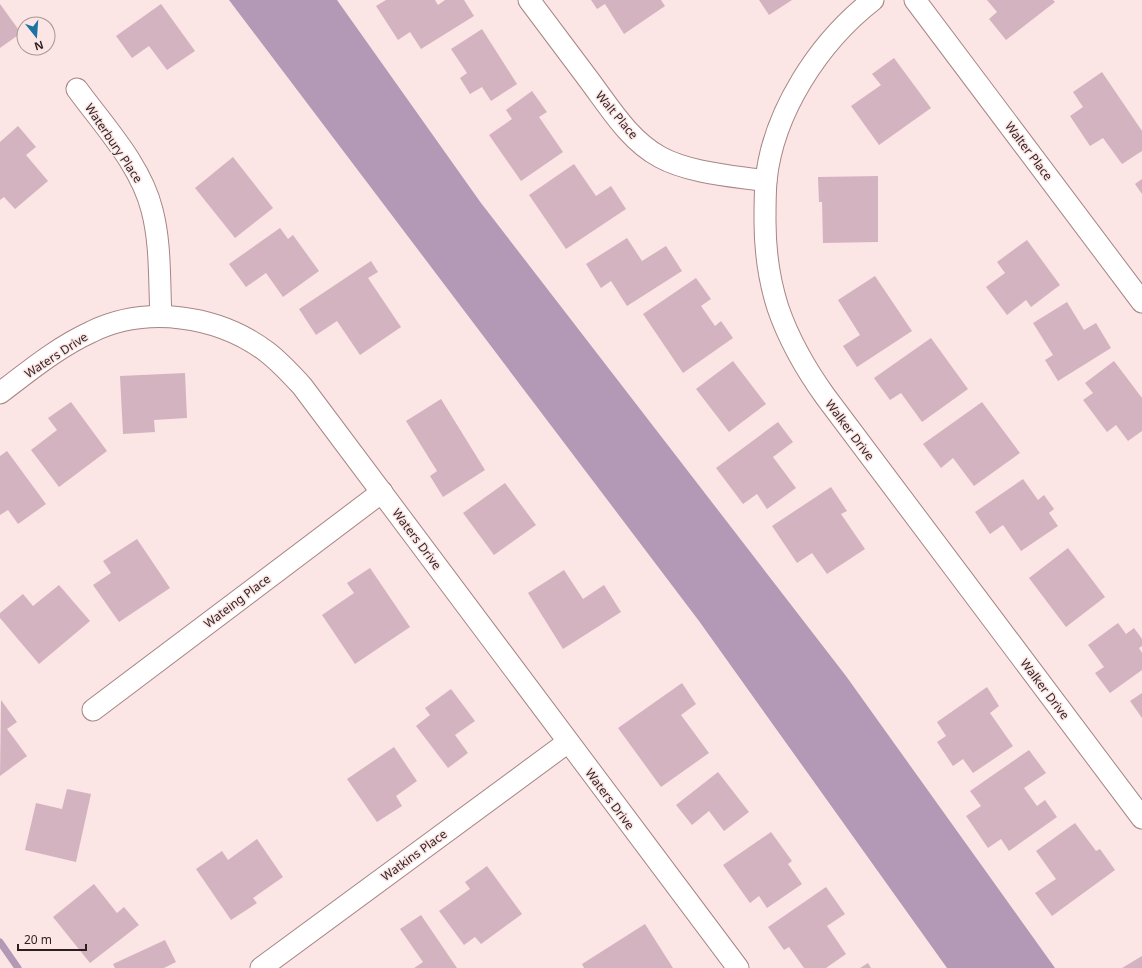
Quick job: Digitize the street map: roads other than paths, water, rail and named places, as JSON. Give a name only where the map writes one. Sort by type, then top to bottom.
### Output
[{"type":"street","name":"Walt Place","points":[[529,0],[616,117],[636,139],[647,148],[660,157],[688,167],[766,181]]},
{"type":"street","name":"Walker Drive","points":[[873,0],[842,28],[806,73],[784,117],[773,147],[766,181],[766,236],[772,287],[784,325],[802,361],[825,396],[1142,818]]},
{"type":"street","name":"Walter Place","points":[[915,0],[1142,302]]},
{"type":"street","name":"Waterbury Place","points":[[77,89],[128,160],[147,193],[152,210],[158,246],[161,316]]},
{"type":"street","name":"Waters Drive","points":[[0,393],[50,356],[92,331],[126,320],[161,316],[176,317],[207,324],[238,335],[279,361],[302,386],[738,968]]},
{"type":"street","name":"Wateing Place","points":[[93,710],[382,492]]},
{"type":"street","name":"Watkins Place","points":[[261,968],[568,742]]},
{"type":"waterway","points":[[0,942],[18,968]]}]
